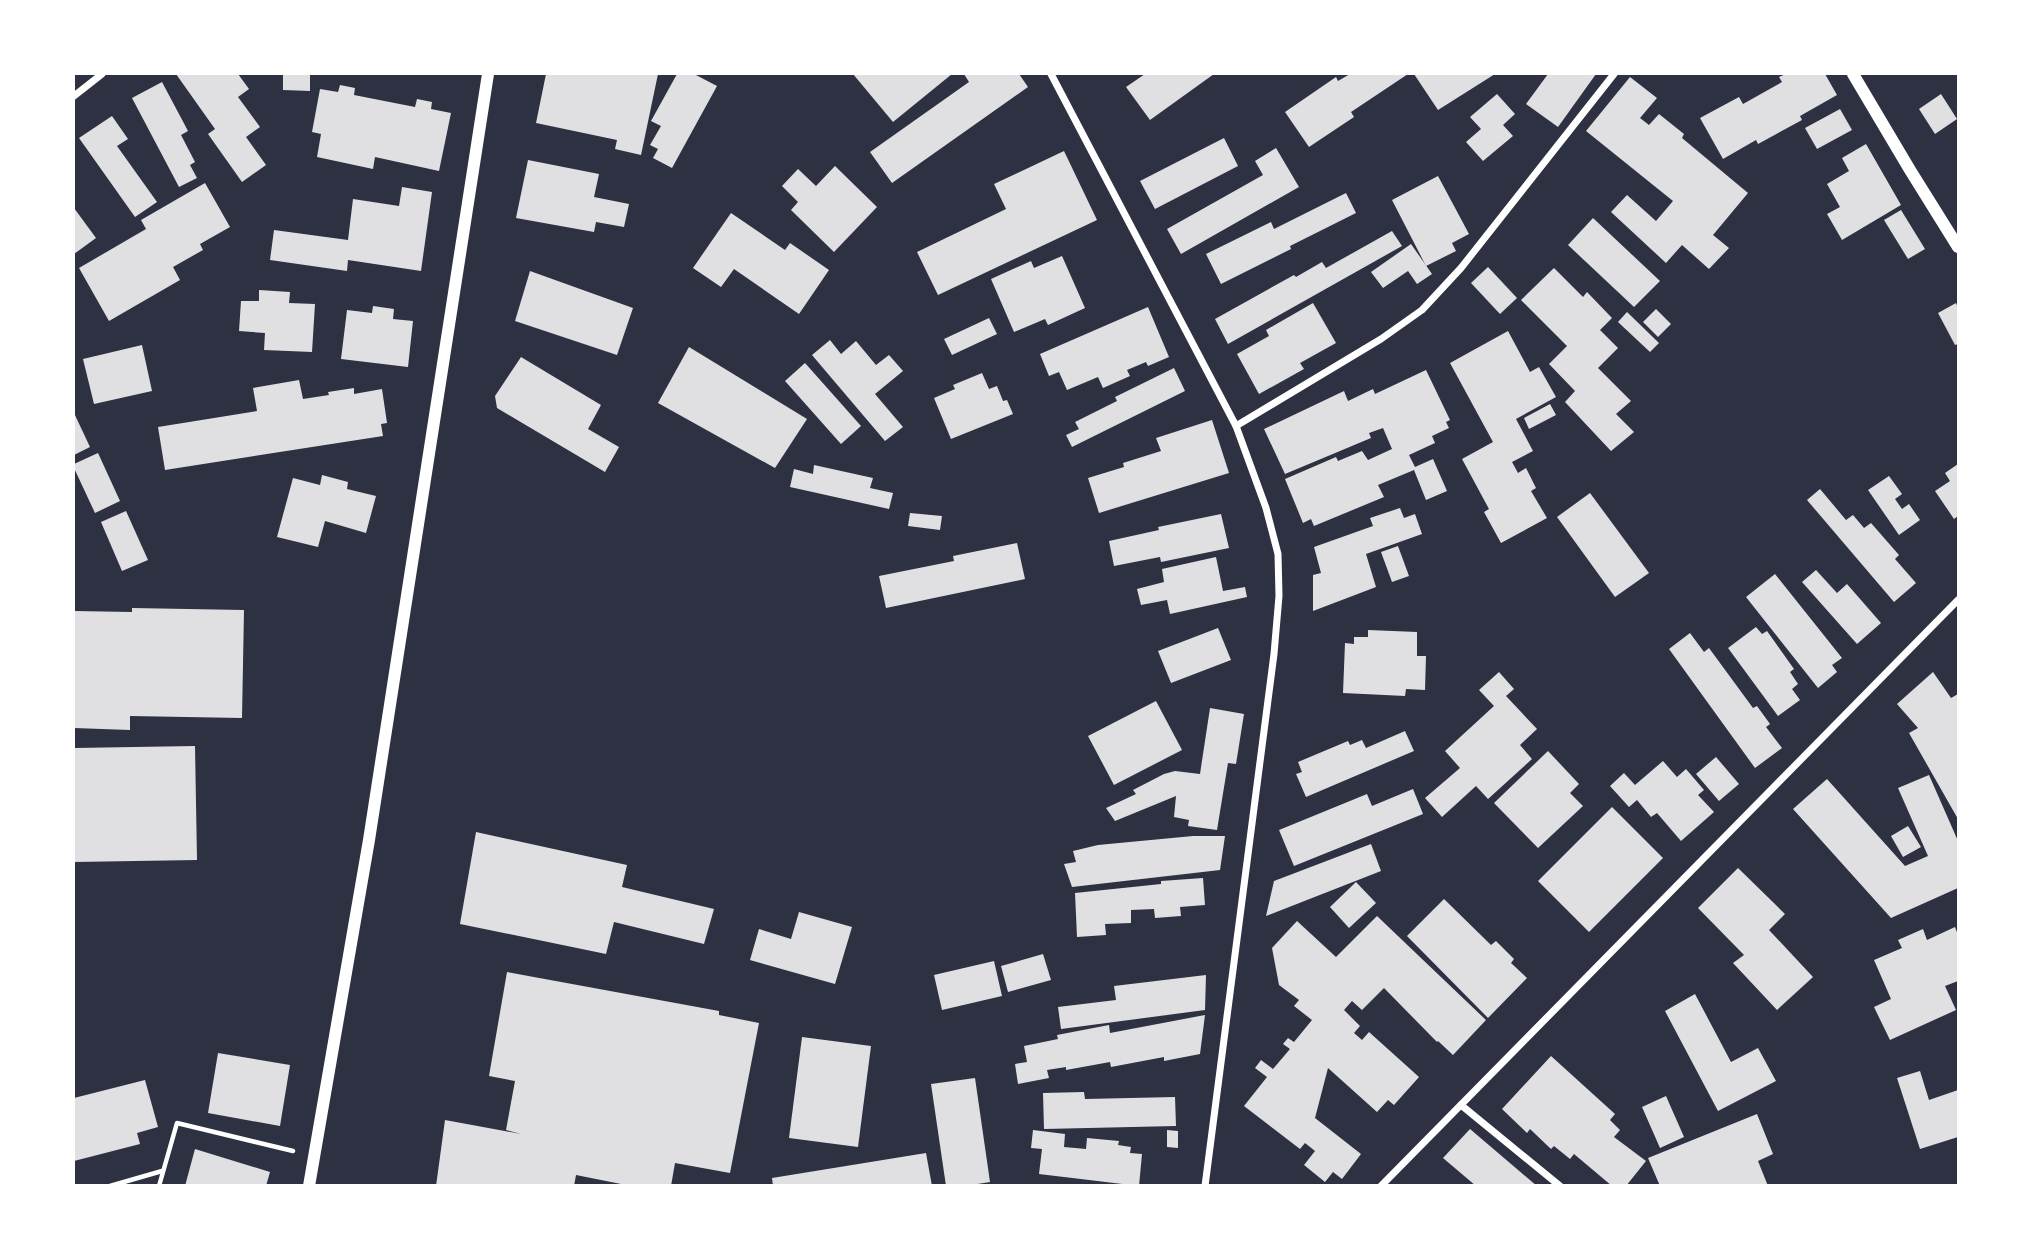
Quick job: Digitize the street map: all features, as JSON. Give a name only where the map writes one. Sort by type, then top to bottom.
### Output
[{"type":"street","points":[[74,96],[102,74]]},
{"type":"street","points":[[309,1185],[369,840],[488,74]]},
{"type":"street","points":[[1051,74],[1236,426],[1266,508],[1278,554],[1279,596],[1274,654],[1205,1185]]},
{"type":"street","points":[[1236,426],[1381,339],[1422,310],[1461,268],[1614,74]]},
{"type":"street","points":[[1853,74],[1958,247]]},
{"type":"street","points":[[1381,1185],[1958,600]]},
{"type":"street","points":[[1461,1105],[1560,1185]]},
{"type":"path","points":[[159,1185],[177,1124],[276,1148],[314,1154]]},
{"type":"path","points":[[110,1185],[163,1171]]},
{"type":"building","points":[[176,74],[238,74],[249,89],[238,97],[260,127],[246,137],[266,165],[242,182],[208,134],[215,129]]},
{"type":"building","points":[[283,74],[310,75],[310,91],[283,90]]},
{"type":"building","points":[[546,74],[658,74],[641,155],[615,149],[617,140],[536,123]]},
{"type":"building","points":[[677,74],[694,74],[717,86],[672,168],[653,158],[658,149],[650,145],[661,126],[651,121]]},
{"type":"building","points":[[853,74],[952,74],[893,122]]},
{"type":"building","points":[[964,74],[1019,74],[1028,87],[892,183],[870,152],[969,82]]},
{"type":"building","points":[[1145,74],[1214,74],[1150,120],[1126,87]]},
{"type":"building","points":[[1350,74],[1408,74],[1351,112],[1354,117],[1309,147],[1285,112],[1336,77],[1338,81]]},
{"type":"building","points":[[1414,74],[1495,74],[1438,110]]},
{"type":"building","points":[[1548,74],[1596,74],[1558,127],[1526,104]]},
{"type":"building","points":[[1786,74],[1825,74],[1837,95],[1800,116],[1802,120],[1758,144],[1756,140],[1723,159],[1700,118],[1739,97],[1743,104],[1782,82],[1779,77]]},
{"type":"building","points":[[1630,77],[1657,98],[1640,118],[1649,125],[1659,114],[1684,134],[1682,138],[1748,193],[1713,235],[1729,248],[1709,269],[1682,245],[1666,263],[1611,212],[1627,195],[1656,221],[1673,201],[1586,131]]},
{"type":"building","points":[[162,82],[188,131],[181,135],[195,162],[190,165],[197,178],[179,187],[132,98]]},
{"type":"building","points":[[340,85],[355,88],[354,95],[415,107],[417,99],[432,102],[431,109],[451,113],[439,171],[375,157],[373,169],[317,157],[321,134],[312,132],[320,89],[338,92]]},
{"type":"building","points":[[1497,94],[1515,114],[1503,125],[1513,136],[1483,161],[1466,142],[1481,129],[1470,117]]},
{"type":"building","points":[[1941,94],[1957,119],[1935,134],[1919,109]]},
{"type":"building","points":[[1840,109],[1852,130],[1817,149],[1805,128]]},
{"type":"building","points":[[112,116],[128,139],[117,146],[157,202],[135,217],[79,138]]},
{"type":"building","points":[[1224,138],[1238,166],[1155,209],[1140,181]]},
{"type":"building","points":[[1866,144],[1901,205],[1842,240],[1827,214],[1840,207],[1827,184],[1849,171],[1842,158]]},
{"type":"building","points":[[1276,148],[1299,187],[1181,254],[1167,229],[1263,175],[1255,161]]},
{"type":"building","points":[[1064,151],[1097,220],[938,295],[917,252],[1006,209],[994,184]]},
{"type":"building","points":[[528,160],[599,174],[594,197],[629,204],[624,227],[596,222],[594,232],[516,218]]},
{"type":"building","points":[[835,166],[877,207],[834,252],[791,210],[798,202],[782,186],[798,169],[816,186]]},
{"type":"building","points":[[1438,176],[1469,234],[1452,243],[1456,251],[1426,266],[1392,200]]},
{"type":"building","points":[[205,183],[230,227],[200,244],[203,250],[173,267],[180,280],[109,321],[79,268],[146,229],[141,220]]},
{"type":"building","points":[[402,187],[432,192],[421,271],[348,260],[347,271],[270,260],[274,230],[348,240],[353,199],[399,206]]},
{"type":"building","points":[[1346,193],[1356,213],[1221,284],[1206,254],[1271,222],[1274,229]]},
{"type":"building","points":[[74,208],[96,238],[74,254]]},
{"type":"building","points":[[1901,210],[1925,249],[1908,259],[1884,220]]},
{"type":"building","points":[[731,213],[785,250],[790,243],[829,270],[799,314],[734,269],[721,287],[693,268]]},
{"type":"building","points":[[1593,218],[1660,281],[1634,307],[1568,245]]},
{"type":"building","points":[[1392,231],[1402,246],[1228,344],[1215,319],[1294,275],[1296,277],[1322,262],[1326,268]]},
{"type":"building","points":[[1411,244],[1432,274],[1417,284],[1408,271],[1383,288],[1371,272]]},
{"type":"building","points":[[1062,256],[1085,308],[1048,325],[1045,319],[1014,332],[991,279],[1031,261],[1034,268]]},
{"type":"building","points":[[1488,267],[1517,298],[1500,314],[1471,283]]},
{"type":"building","points":[[1554,268],[1583,297],[1587,292],[1612,318],[1600,330],[1618,348],[1598,368],[1631,401],[1616,414],[1634,432],[1611,451],[1565,402],[1575,391],[1549,364],[1567,346],[1521,300]]},
{"type":"building","points":[[530,271],[633,308],[617,355],[515,321]]},
{"type":"building","points":[[259,290],[290,292],[289,303],[315,304],[312,352],[264,350],[265,333],[239,331],[241,301],[259,301]]},
{"type":"building","points":[[1313,303],[1336,343],[1300,363],[1304,369],[1259,394],[1237,354],[1269,336],[1266,330]]},
{"type":"building","points":[[1956,303],[1958,344],[1955,345],[1938,313]]},
{"type":"building","points":[[373,306],[394,309],[393,319],[413,321],[408,367],[341,359],[347,310],[372,313]]},
{"type":"building","points":[[1148,307],[1169,357],[1148,366],[1146,362],[1127,370],[1130,376],[1103,388],[1098,377],[1067,390],[1059,372],[1049,376],[1040,354]]},
{"type":"building","points":[[1656,309],[1671,324],[1658,337],[1643,322]]},
{"type":"building","points":[[1627,312],[1659,343],[1650,352],[1618,322]]},
{"type":"building","points":[[989,318],[997,334],[952,355],[944,339]]},
{"type":"building","points":[[1508,331],[1530,372],[1539,367],[1556,397],[1516,419],[1533,451],[1512,462],[1518,473],[1526,468],[1536,488],[1531,491],[1547,518],[1501,543],[1484,512],[1489,509],[1462,459],[1493,442],[1450,363]]},
{"type":"building","points":[[830,340],[841,354],[856,341],[876,365],[889,355],[903,371],[875,394],[903,427],[885,441],[812,355]]},
{"type":"building","points":[[142,345],[152,391],[94,404],[83,359]]},
{"type":"building","points":[[689,347],[807,419],[775,468],[658,403]]},
{"type":"building","points":[[521,357],[601,405],[588,429],[619,447],[605,472],[497,408],[495,396]]},
{"type":"building","points":[[805,363],[861,426],[841,444],[785,381]]},
{"type":"building","points":[[1174,368],[1185,391],[1072,447],[1066,435],[1079,429],[1075,422],[1117,401],[1115,397]]},
{"type":"building","points":[[1426,370],[1450,420],[1446,422],[1449,428],[1432,436],[1435,443],[1409,455],[1415,467],[1433,459],[1447,491],[1426,500],[1414,470],[1378,485],[1384,497],[1314,526],[1311,519],[1303,523],[1285,479],[1336,457],[1338,461],[1362,451],[1368,460],[1392,449],[1383,428],[1369,433],[1371,438],[1285,474],[1264,429],[1344,391],[1348,401],[1373,389],[1375,394]]},
{"type":"building","points":[[982,373],[989,389],[997,386],[1003,401],[1007,400],[1013,414],[951,439],[934,398],[955,389],[953,385]]},
{"type":"building","points":[[299,380],[303,399],[354,388],[354,394],[382,389],[387,423],[381,424],[383,436],[165,470],[158,427],[257,411],[253,388]]},
{"type":"building","points":[[1550,404],[1556,415],[1529,429],[1524,418]]},
{"type":"building","points":[[74,413],[90,447],[74,455]]},
{"type":"building","points":[[1212,420],[1229,473],[1099,513],[1088,478],[1124,467],[1123,463],[1161,451],[1156,438]]},
{"type":"building","points":[[98,453],[120,501],[95,513],[74,464]]},
{"type":"building","points":[[1958,464],[1958,516],[1954,519],[1935,491],[1950,481],[1945,473]]},
{"type":"building","points":[[814,465],[873,478],[870,488],[893,493],[889,509],[790,487],[794,469],[813,474]]},
{"type":"building","points":[[322,475],[348,482],[347,489],[376,496],[366,533],[325,521],[318,547],[277,537],[293,478],[320,485]]},
{"type":"building","points":[[1889,476],[1902,494],[1895,499],[1902,509],[1909,504],[1920,520],[1899,535],[1868,490]]},
{"type":"building","points":[[1820,489],[1846,520],[1853,515],[1864,528],[1871,523],[1899,555],[1895,559],[1916,583],[1894,602],[1807,500]]},
{"type":"building","points":[[1590,493],[1649,573],[1615,597],[1557,517]]},
{"type":"building","points":[[1400,508],[1404,518],[1415,514],[1422,534],[1366,554],[1376,587],[1313,611],[1313,575],[1321,573],[1314,547],[1373,526],[1370,518]]},
{"type":"building","points":[[126,511],[148,560],[122,571],[101,522]]},
{"type":"building","points":[[910,513],[942,516],[940,530],[908,526]]},
{"type":"building","points":[[1221,514],[1229,548],[1161,562],[1160,557],[1114,566],[1109,541],[1159,530],[1158,527]]},
{"type":"building","points":[[1017,543],[1025,579],[886,608],[879,576],[954,561],[953,556]]},
{"type":"building","points":[[1398,546],[1409,576],[1392,582],[1381,552]]},
{"type":"building","points":[[1216,557],[1223,591],[1245,587],[1247,597],[1170,614],[1167,600],[1141,605],[1137,589],[1164,582],[1162,569]]},
{"type":"building","points":[[1816,570],[1837,593],[1847,584],[1881,623],[1857,644],[1802,582]]},
{"type":"building","points":[[1775,574],[1842,658],[1832,665],[1837,672],[1818,688],[1746,597]]},
{"type":"building","points":[[132,608],[244,610],[242,718],[130,716],[130,730],[74,728],[74,611],[132,612]]},
{"type":"building","points":[[1756,627],[1762,634],[1767,631],[1794,669],[1790,672],[1798,684],[1792,689],[1800,700],[1778,716],[1728,648]]},
{"type":"building","points":[[1218,628],[1231,660],[1171,683],[1158,651]]},
{"type":"building","points":[[1368,630],[1417,632],[1417,656],[1426,656],[1425,690],[1406,689],[1405,696],[1343,693],[1345,643],[1354,644],[1354,637],[1368,637]]},
{"type":"building","points":[[1690,633],[1704,652],[1709,648],[1753,708],[1757,706],[1770,724],[1766,727],[1782,748],[1755,768],[1669,649]]},
{"type":"building","points":[[1499,672],[1514,689],[1506,696],[1537,729],[1520,745],[1532,759],[1488,799],[1476,786],[1442,817],[1425,798],[1460,768],[1445,751],[1494,706],[1479,690]]},
{"type":"building","points":[[1933,672],[1951,698],[1958,694],[1958,819],[1909,733],[1918,728],[1897,704]]},
{"type":"building","points":[[1156,701],[1182,750],[1114,785],[1088,736]]},
{"type":"building","points":[[1210,708],[1244,714],[1236,764],[1228,763],[1217,830],[1188,826],[1189,820],[1174,817],[1176,796],[1115,821],[1106,808],[1136,794],[1133,790],[1175,771],[1200,774]]},
{"type":"building","points":[[1405,731],[1414,751],[1306,797],[1296,774],[1302,772],[1298,762],[1348,741],[1350,745],[1362,740],[1366,748]]},
{"type":"building","points":[[195,746],[197,860],[74,862],[74,748]]},
{"type":"building","points":[[1548,751],[1579,784],[1570,793],[1583,806],[1538,848],[1494,803]]},
{"type":"building","points":[[1716,757],[1739,784],[1719,801],[1696,774]]},
{"type":"building","points":[[1663,761],[1677,777],[1686,769],[1704,790],[1698,795],[1714,812],[1681,841],[1657,813],[1651,817],[1637,800],[1629,807],[1610,786],[1624,773],[1635,785]]},
{"type":"building","points":[[1929,775],[1958,841],[1958,888],[1891,918],[1793,809],[1827,779],[1905,866],[1928,856],[1898,788]]},
{"type":"building","points":[[1413,789],[1423,814],[1294,866],[1279,830],[1367,794],[1372,806]]},
{"type":"building","points":[[1612,807],[1663,858],[1589,932],[1538,881]]},
{"type":"building","points":[[1908,826],[1921,847],[1903,857],[1891,836]]},
{"type":"building","points":[[476,832],[627,865],[622,887],[714,909],[704,944],[614,922],[606,954],[460,924]]},
{"type":"building","points":[[1193,836],[1225,836],[1220,870],[1072,887],[1064,864],[1076,862],[1073,851],[1098,845]]},
{"type":"building","points":[[1371,844],[1381,871],[1266,916],[1274,881]]},
{"type":"building","points":[[1738,868],[1785,914],[1769,930],[1813,977],[1777,1010],[1733,963],[1744,955],[1698,908]]},
{"type":"building","points":[[1203,878],[1205,905],[1180,907],[1181,916],[1155,918],[1154,909],[1131,910],[1131,923],[1105,924],[1106,935],[1077,937],[1075,893]]},
{"type":"building","points":[[1356,882],[1376,903],[1349,928],[1330,907]]},
{"type":"building","points":[[1444,899],[1491,945],[1496,941],[1514,959],[1511,963],[1527,978],[1488,1018],[1407,936]]},
{"type":"building","points":[[799,912],[852,927],[835,984],[750,960],[759,929],[791,939]]},
{"type":"building","points":[[1377,916],[1486,1020],[1453,1055],[1384,988],[1362,1010],[1352,1001],[1344,1010],[1360,1026],[1354,1033],[1362,1040],[1369,1032],[1419,1077],[1394,1105],[1388,1100],[1377,1112],[1328,1068],[1315,1118],[1361,1154],[1342,1179],[1333,1172],[1325,1182],[1304,1165],[1315,1151],[1305,1143],[1300,1149],[1244,1106],[1267,1077],[1255,1068],[1261,1060],[1273,1069],[1290,1049],[1283,1044],[1288,1038],[1294,1042],[1312,1020],[1294,1006],[1299,1000],[1279,985],[1272,948],[1297,921],[1336,957]]},
{"type":"building","points":[[1955,927],[1958,935],[1958,981],[1945,986],[1956,1010],[1890,1040],[1874,1007],[1891,999],[1874,960],[1902,948],[1898,940],[1923,929],[1927,940]]},
{"type":"building","points":[[1043,954],[1051,980],[1008,992],[1001,966]]},
{"type":"building","points":[[994,961],[1002,996],[942,1010],[934,975]]},
{"type":"building","points":[[507,972],[719,1011],[719,1015],[759,1023],[730,1173],[675,1163],[671,1186],[631,1186],[576,1175],[574,1186],[436,1186],[445,1120],[521,1134],[506,1130],[515,1081],[489,1076]]},
{"type":"building","points":[[1206,975],[1205,1010],[1061,1029],[1058,1007],[1116,1000],[1114,986]]},
{"type":"building","points":[[1695,994],[1731,1062],[1758,1048],[1776,1081],[1718,1111],[1665,1011]]},
{"type":"building","points":[[1205,1015],[1200,1054],[1164,1061],[1164,1057],[1111,1067],[1110,1062],[1066,1070],[1066,1067],[1047,1070],[1049,1078],[1018,1084],[1015,1064],[1027,1062],[1024,1046],[1058,1039],[1057,1035],[1109,1025],[1110,1033]]},
{"type":"building","points":[[802,1037],[871,1046],[858,1147],[789,1138]]},
{"type":"building","points":[[218,1053],[290,1065],[280,1126],[208,1113]]},
{"type":"building","points":[[1551,1056],[1615,1114],[1610,1120],[1620,1130],[1614,1137],[1646,1161],[1626,1186],[1612,1186],[1574,1154],[1570,1159],[1554,1146],[1551,1149],[1530,1129],[1527,1133],[1502,1109]]},
{"type":"building","points":[[1920,1071],[1929,1100],[1958,1090],[1958,1137],[1920,1149],[1897,1078]]},
{"type":"building","points":[[975,1078],[990,1182],[946,1186],[931,1084]]},
{"type":"building","points":[[145,1080],[158,1127],[137,1133],[140,1144],[74,1161],[74,1098]]},
{"type":"building","points":[[1084,1092],[1085,1099],[1175,1097],[1176,1126],[1044,1129],[1043,1093]]},
{"type":"building","points":[[1666,1096],[1684,1137],[1660,1148],[1642,1107]]},
{"type":"building","points":[[1757,1114],[1773,1154],[1758,1161],[1768,1186],[1660,1186],[1648,1158]]},
{"type":"building","points":[[1470,1129],[1537,1186],[1476,1186],[1443,1158]]},
{"type":"building","points":[[1033,1130],[1065,1134],[1064,1147],[1086,1149],[1087,1138],[1119,1141],[1118,1145],[1131,1147],[1130,1153],[1142,1154],[1139,1186],[1039,1174],[1042,1149],[1031,1148]]},
{"type":"building","points":[[1167,1130],[1178,1131],[1178,1148],[1167,1147]]},
{"type":"building","points":[[195,1149],[270,1172],[266,1186],[185,1186]]},
{"type":"building","points":[[926,1153],[932,1186],[773,1186],[772,1178]]}]
